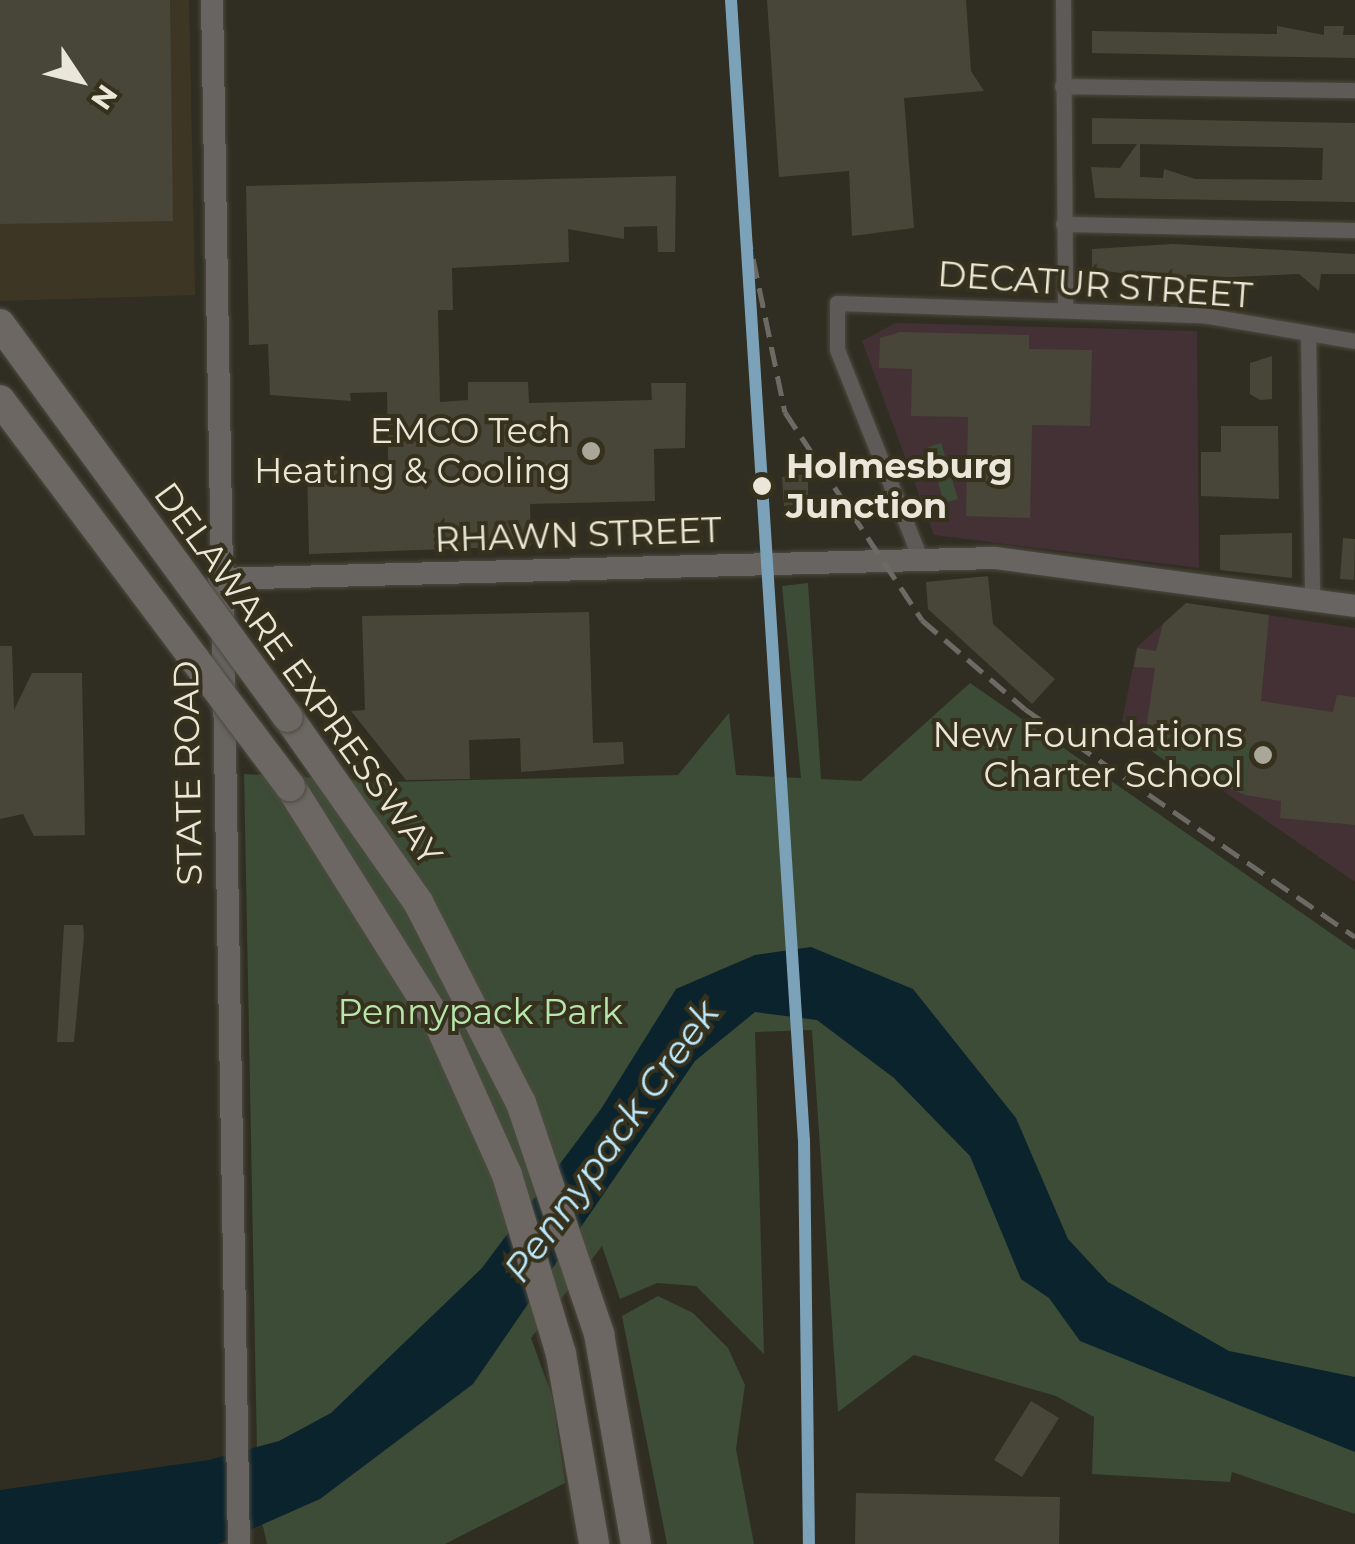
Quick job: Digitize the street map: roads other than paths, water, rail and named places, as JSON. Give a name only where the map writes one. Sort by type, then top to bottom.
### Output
[{"type":"highway","name":"DELAWARE EXPRESSWAY","points":[[0,324],[418,902],[521,1102],[612,1388],[636,1544]]},
{"type":"highway","name":"DELAWARE EXPRESSWAY","points":[[0,400],[290,786],[385,927],[491,1138],[577,1428],[594,1544]]},
{"type":"main road","name":"STATE ROAD","points":[[212,0],[219,579],[240,1544]]},
{"type":"main road","name":"RHAWN STREET","points":[[219,579],[996,558],[1355,606]]},
{"type":"street","points":[[1062,0],[1065,307]]},
{"type":"street","points":[[1062,86],[1355,90]]},
{"type":"street","points":[[1064,224],[1355,230]]},
{"type":"street","name":"DECATUR STREET","points":[[920,558],[836,349],[838,303],[1065,307],[1355,341]]},
{"type":"street","points":[[1308,333],[1312,600]]},
{"type":"water","name":"Pennypack Creek","points":[[811,947],[913,989],[1016,1118],[1068,1239],[1108,1282],[1229,1351],[1355,1377],[1355,1452],[1080,1341],[1049,1298],[1021,1279],[970,1156],[894,1078],[817,1020],[755,1012],[695,1061],[473,1384],[320,1499],[218,1544],[0,1544],[0,1490],[209,1460],[279,1441],[331,1413],[482,1268],[601,1109],[676,989],[755,955]]},
{"type":"railway","points":[[747,229],[785,412],[922,620],[1025,709],[1355,937]]},
{"type":"place","name":"EMCO Tech Heating & Cooling","points":[[591,451]]},
{"type":"place","name":"Holmesburg Junction","points":[[762,486]]},
{"type":"place","name":"New Foundations Charter School","points":[[1263,755]]},
{"type":"park label","name":"Pennypack Park","points":[[480,1012]]}]
